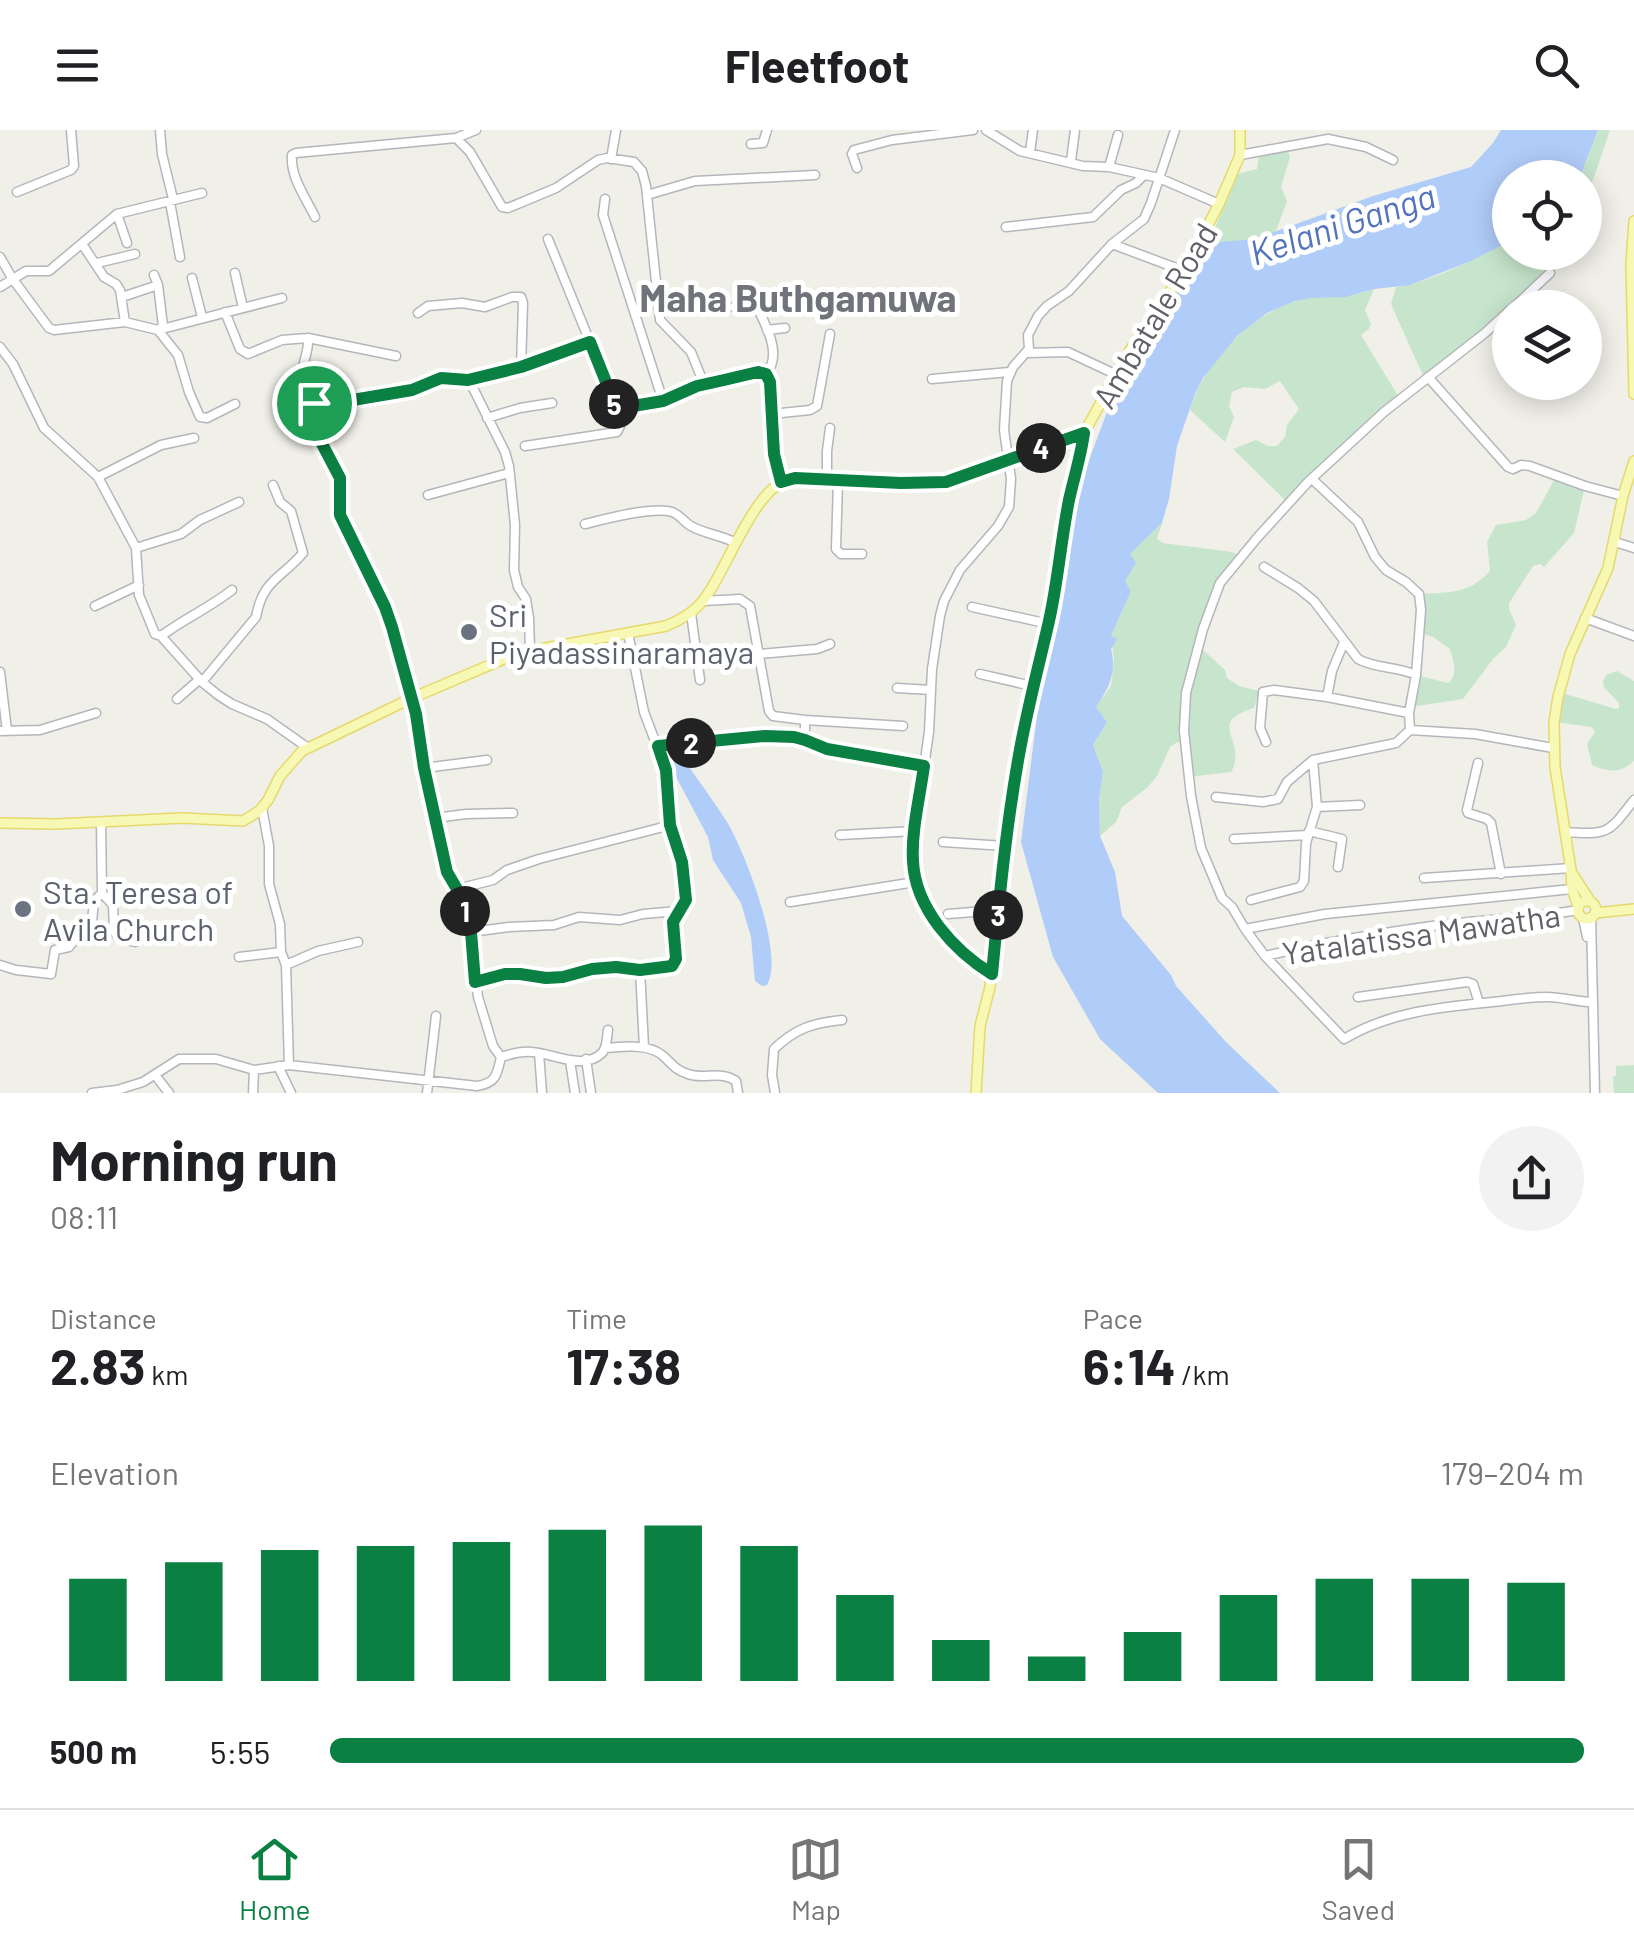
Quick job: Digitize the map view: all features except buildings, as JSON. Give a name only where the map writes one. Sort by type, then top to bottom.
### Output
[{"type":"main road","name":"Ambatale Road","points":[[976,1093],[980,1026],[992,974],[1005,846],[1032,686],[1048,624],[1084,433],[1130,350],[1184,271],[1219,204],[1240,155],[1240,130]]},
{"type":"main road","points":[[1634,221],[1634,394]]},
{"type":"main road","points":[[0,823],[182,818],[243,821],[262,808],[297,755],[412,698],[509,655],[666,626],[690,613],[703,600],[760,504],[781,482],[795,478],[946,482],[1084,433]]},
{"type":"main road","points":[[1587,910],[1572,889],[1553,748],[1554,722],[1570,654],[1616,542],[1623,496],[1634,460]]},
{"type":"main road","points":[[1571,869],[1587,910]]},
{"type":"main road","points":[[1587,910],[1634,909]]},
{"type":"street","points":[[17,192],[71,170],[71,130]]},
{"type":"street","points":[[160,130],[180,257]]},
{"type":"street","points":[[316,217],[295,177],[292,155],[456,138],[476,130]]},
{"type":"street","points":[[610,158],[616,130]]},
{"type":"street","points":[[752,144],[762,143],[767,130]]},
{"type":"street","points":[[857,168],[854,150],[972,130]]},
{"type":"street","points":[[986,130],[1020,151],[1159,178],[1219,204]]},
{"type":"street","points":[[1030,152],[1032,130]]},
{"type":"street","points":[[1071,161],[1075,130]]},
{"type":"street","points":[[992,974],[960,951],[931,914],[916,882],[912,861],[944,601],[960,570],[1009,507],[1011,479],[1004,420],[1010,372],[1029,349],[1028,334],[1047,306],[1070,292],[1112,244],[1144,218],[1176,130]]},
{"type":"street","points":[[1109,167],[1118,135]]},
{"type":"street","points":[[456,138],[470,152],[502,207],[508,208],[556,188],[598,160],[610,158],[638,165],[648,195],[660,320],[691,352],[704,384]]},
{"type":"street","points":[[1240,155],[1328,139],[1366,147],[1393,160]]},
{"type":"street","points":[[648,195],[695,181],[815,174]]},
{"type":"street","points":[[1006,227],[1093,218],[1121,190],[1144,176]]},
{"type":"street","points":[[0,287],[26,271],[49,271],[117,214],[202,193]]},
{"type":"street","points":[[605,199],[603,215],[663,401]]},
{"type":"street","points":[[117,214],[127,242]]},
{"type":"street","points":[[525,446],[617,432],[620,426],[618,407],[548,238]]},
{"type":"street","points":[[82,244],[104,277],[116,284],[125,322]]},
{"type":"street","points":[[1112,244],[1184,271]]},
{"type":"street","points":[[97,263],[135,254]]},
{"type":"street","points":[[0,257],[54,330],[125,322],[158,330],[282,298]]},
{"type":"street","points":[[236,273],[243,308]]},
{"type":"street","points":[[1532,290],[1550,273]]},
{"type":"street","points":[[154,275],[163,326],[158,330]]},
{"type":"street","points":[[192,278],[202,317]]},
{"type":"street","points":[[122,297],[158,286]]},
{"type":"street","points":[[418,313],[428,306],[485,307],[512,296],[521,297],[521,367]]},
{"type":"street","points":[[734,307],[777,297]]},
{"type":"street","points":[[618,407],[663,401],[704,384],[770,366],[774,357],[755,302]]},
{"type":"street","points":[[225,312],[240,349],[248,354],[282,340],[308,338],[396,356]]},
{"type":"street","points":[[1492,327],[1384,412],[1312,479],[1220,583],[1186,693],[1188,777],[1201,848],[1222,898],[1264,956],[1344,1039],[1384,1019],[1479,1003],[1548,997],[1592,1002]]},
{"type":"street","points":[[767,330],[785,328]]},
{"type":"street","points":[[158,330],[178,355],[200,416],[208,418],[234,404]]},
{"type":"street","points":[[772,414],[817,406],[830,334]]},
{"type":"street","points":[[308,338],[303,367],[306,390],[314,403],[320,440],[340,478],[340,515],[385,607],[412,698],[447,872],[471,932],[475,982],[493,1046],[501,1058]]},
{"type":"street","points":[[314,403],[323,405],[412,390],[441,378],[468,380],[521,367],[590,342]]},
{"type":"street","points":[[0,346],[44,428],[98,477],[136,548],[139,595],[155,634],[201,681],[232,704],[266,719],[308,748]]},
{"type":"street","points":[[1026,353],[1068,352],[1117,375]]},
{"type":"street","points":[[758,372],[766,374],[770,382],[776,465],[781,482]]},
{"type":"street","points":[[932,380],[1010,372]]},
{"type":"street","points":[[1428,377],[1508,467],[1530,466],[1623,496]]},
{"type":"street","points":[[468,380],[505,452],[515,525],[514,570],[530,618],[530,650]]},
{"type":"street","points":[[487,418],[552,403]]},
{"type":"street","points":[[830,428],[827,451],[833,481],[836,549],[841,554],[862,554]]},
{"type":"street","points":[[98,477],[160,445],[194,438]]},
{"type":"street","points":[[428,496],[509,473]]},
{"type":"street","points":[[1312,479],[1358,522],[1386,570],[1419,594],[1422,610],[1410,730]]},
{"type":"street","points":[[177,699],[201,681],[256,616],[257,605],[270,583],[303,553],[291,511],[280,502],[274,485]]},
{"type":"street","points":[[136,548],[181,534],[200,520],[240,502]]},
{"type":"street","points":[[585,524],[666,510],[690,525],[736,543]]},
{"type":"street","points":[[1616,542],[1634,548]]},
{"type":"street","points":[[1264,567],[1314,601],[1358,659],[1416,675]]},
{"type":"street","points":[[96,606],[138,585]]},
{"type":"street","points":[[161,636],[232,590]]},
{"type":"street","points":[[703,600],[740,599],[752,610],[770,714],[904,726]]},
{"type":"street","points":[[972,608],[1048,624]]},
{"type":"street","points":[[690,613],[700,680]]},
{"type":"street","points":[[1585,618],[1634,636]]},
{"type":"street","points":[[475,982],[505,974],[563,977],[592,969],[640,970],[675,963],[673,922],[686,900],[682,862],[670,825],[666,770],[644,712],[628,633]]},
{"type":"street","points":[[1327,697],[1344,642]]},
{"type":"street","points":[[760,654],[817,649],[830,644]]},
{"type":"street","points":[[0,672],[4,731],[40,730],[96,714]]},
{"type":"street","points":[[980,674],[1032,686]]},
{"type":"street","points":[[896,688],[931,690]]},
{"type":"street","points":[[1266,742],[1260,728],[1264,692],[1327,697],[1409,713]]},
{"type":"street","points":[[805,720],[805,740]]},
{"type":"street","points":[[1216,796],[1263,802],[1278,799],[1287,782],[1313,760],[1396,743],[1410,730],[1475,734],[1553,748]]},
{"type":"street","points":[[658,746],[765,736],[805,740],[827,749],[924,766]]},
{"type":"street","points":[[424,768],[487,760]]},
{"type":"street","points":[[1251,900],[1300,887],[1304,882],[1308,833],[1317,808],[1313,760]]},
{"type":"street","points":[[1478,763],[1467,810],[1491,823],[1501,874]]},
{"type":"street","points":[[1564,832],[1606,831],[1634,800]]},
{"type":"street","points":[[1317,808],[1360,805]]},
{"type":"street","points":[[262,808],[269,846],[269,884],[286,964],[289,1065]]},
{"type":"street","points":[[435,818],[513,814]]},
{"type":"street","points":[[101,822],[102,893],[112,905],[114,931],[119,938],[136,942]]},
{"type":"street","points":[[457,889],[494,880],[508,870],[539,859],[670,825]]},
{"type":"street","points":[[840,835],[915,831]]},
{"type":"street","points":[[1234,838],[1308,833],[1342,839],[1338,867]]},
{"type":"street","points":[[943,842],[1005,846]]},
{"type":"street","points":[[1424,878],[1571,869]]},
{"type":"street","points":[[790,902],[916,882]]},
{"type":"street","points":[[1245,929],[1325,914],[1572,889]]},
{"type":"street","points":[[0,965],[51,974],[55,950],[68,947],[78,935],[92,932],[94,901],[102,893]]},
{"type":"street","points":[[948,914],[998,910]]},
{"type":"street","points":[[1587,910],[1595,1093]]},
{"type":"street","name":"Yatalatissa Mawatha","points":[[1264,956],[1446,924],[1587,910]]},
{"type":"street","points":[[471,932],[554,925],[579,917],[620,920],[678,911]]},
{"type":"street","points":[[286,964],[318,951],[358,942]]},
{"type":"street","points":[[239,958],[281,952]]},
{"type":"street","points":[[640,970],[644,1047]]},
{"type":"street","points":[[1358,997],[1467,982],[1473,984],[1479,1003]]},
{"type":"street","points":[[426,1093],[436,1016]]},
{"type":"street","points":[[775,1093],[774,1049],[812,1024],[842,1020]]},
{"type":"street","points":[[501,1058],[527,1052],[570,1061],[586,1059],[602,1053],[608,1030]]},
{"type":"street","points":[[605,1048],[644,1047],[660,1052],[672,1067],[693,1076],[729,1076],[736,1081],[738,1093]]},
{"type":"street","points":[[540,1053],[542,1093]]},
{"type":"street","points":[[92,1093],[143,1082],[179,1059],[216,1059],[254,1070],[289,1065],[359,1071],[476,1086],[488,1084],[494,1078],[501,1058]]},
{"type":"street","points":[[586,1059],[591,1093]]},
{"type":"street","points":[[570,1061],[574,1093]]},
{"type":"street","points":[[278,1066],[291,1093]]},
{"type":"street","points":[[253,1093],[254,1070]]},
{"type":"street","points":[[155,1075],[170,1093]]},
{"type":"street","points":[[143,1082],[147,1093]]},
{"type":"green space","points":[[1598,130],[1610,130],[1600,160],[1587,160]]},
{"type":"green space","points":[[1287,149],[1290,157],[1281,187],[1287,201],[1276,231],[1256,241],[1222,244],[1202,258],[1238,174],[1257,169],[1259,154]]},
{"type":"green space","points":[[1492,250],[1492,270],[1552,270],[1530,290],[1492,290],[1492,323],[1425,380],[1391,304],[1396,287],[1440,275]]},
{"type":"green space","points":[[1374,289],[1365,310],[1371,324],[1361,335],[1400,399],[1288,503],[1233,449],[1256,440],[1277,446],[1285,437],[1287,425],[1299,409],[1280,381],[1265,389],[1244,387],[1232,392],[1229,406],[1234,417],[1225,442],[1190,410],[1197,392],[1219,356],[1267,314],[1304,299]]},
{"type":"green space","points":[[1557,475],[1585,486],[1574,533],[1544,567],[1533,566],[1509,603],[1516,625],[1506,647],[1463,699],[1411,707],[1416,675],[1448,683],[1454,671],[1450,649],[1420,633],[1419,594],[1458,591],[1482,579],[1490,571],[1487,542],[1496,525],[1526,520],[1536,513]]},
{"type":"green space","points":[[1162,523],[1157,539],[1163,543],[1232,552],[1242,557],[1220,583],[1199,646],[1225,670],[1227,678],[1259,691],[1254,708],[1239,714],[1229,727],[1235,751],[1231,772],[1188,777],[1185,743],[1177,742],[1170,747],[1148,787],[1122,807],[1116,822],[1100,836],[1103,772],[1093,745],[1107,722],[1096,707],[1111,686],[1111,636],[1131,591],[1125,581],[1129,554]]},
{"type":"green space","points":[[1617,671],[1634,681],[1634,761],[1619,770],[1609,770],[1592,765],[1587,744],[1595,732],[1592,727],[1554,722],[1559,692],[1619,708],[1603,681],[1606,675]]},
{"type":"green space","points":[[1634,1065],[1634,1093],[1614,1093],[1616,1066]]},
{"type":"water","name":"Kelani Ganga","points":[[1501,130],[1598,130],[1587,160],[1492,160],[1492,250],[1410,285],[1295,301],[1267,313],[1237,336],[1195,394],[1177,446],[1162,523],[1130,554],[1136,563],[1125,581],[1131,591],[1111,636],[1117,639],[1111,649],[1112,672],[1096,707],[1107,722],[1093,745],[1103,772],[1100,836],[1115,872],[1122,916],[1176,986],[1226,1042],[1280,1093],[1158,1093],[1100,1039],[1053,957],[1021,842],[1039,700],[1055,639],[1074,500],[1116,388],[1137,361],[1191,268],[1220,242],[1255,239],[1373,196],[1471,167]]},
{"type":"water","points":[[678,751],[727,822],[752,879],[771,951],[767,985],[755,981],[751,937],[741,903],[713,860],[708,837],[673,771],[671,753]]},
{"type":"place","name":"Sri Piyadassinaramaya","points":[[469,632]]},
{"type":"place","name":"Sta. Teresa of Avila Church","points":[[23,909]]},
{"type":"district","name":"Maha Buthgamuwa","points":[[798,297]]},
{"type":"route","points":[[590,342],[614,402],[621,408],[663,401],[697,386],[758,372],[766,374],[781,482],[795,478],[946,482],[1084,433],[1019,753],[992,974],[960,951],[931,914],[917,888],[912,861],[924,766],[827,749],[794,737],[765,736],[658,746],[666,770],[670,825],[682,862],[686,900],[674,917],[676,959],[672,966],[592,969],[546,978],[505,974],[475,982],[471,932],[447,872],[416,714],[392,627],[340,515],[340,478],[320,440],[314,403],[384,396],[441,378],[468,380],[521,367],[590,342]]}]
